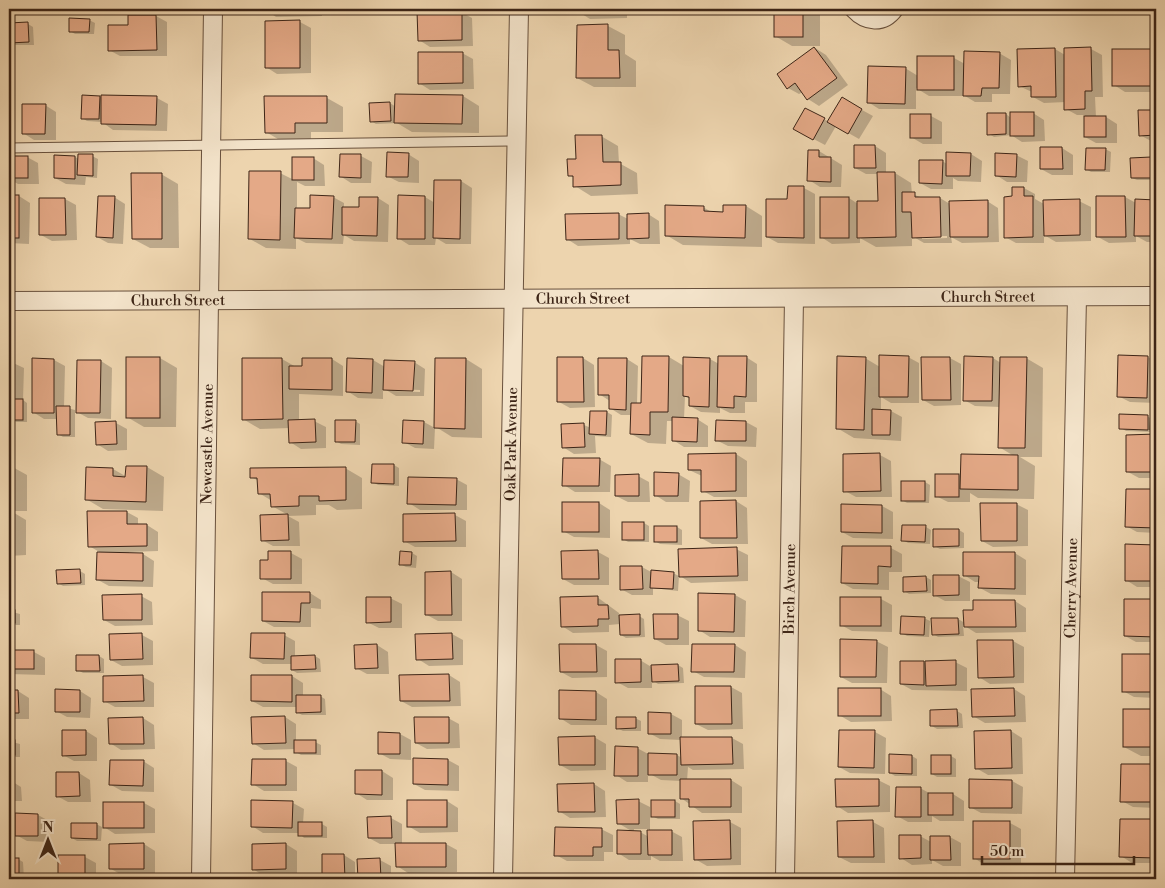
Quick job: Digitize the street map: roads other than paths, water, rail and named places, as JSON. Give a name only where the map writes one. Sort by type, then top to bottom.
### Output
[{"type":"street","name":"Newcastle Avenue","points":[[201,879],[214,9]]},
{"type":"street","name":"Oak Park Avenue","points":[[503,879],[519,9]]},
{"type":"street","points":[[854,9],[866,19],[873,20],[887,17],[894,9]]},
{"type":"street","name":"Church Street","points":[[9,301],[1156,296]]},
{"type":"street","name":"Cherry Avenue","points":[[1065,879],[1078,297]]},
{"type":"street","name":"Birch Avenue","points":[[785,879],[794,298]]},
{"type":"lane","points":[[9,148],[517,141]]}]
